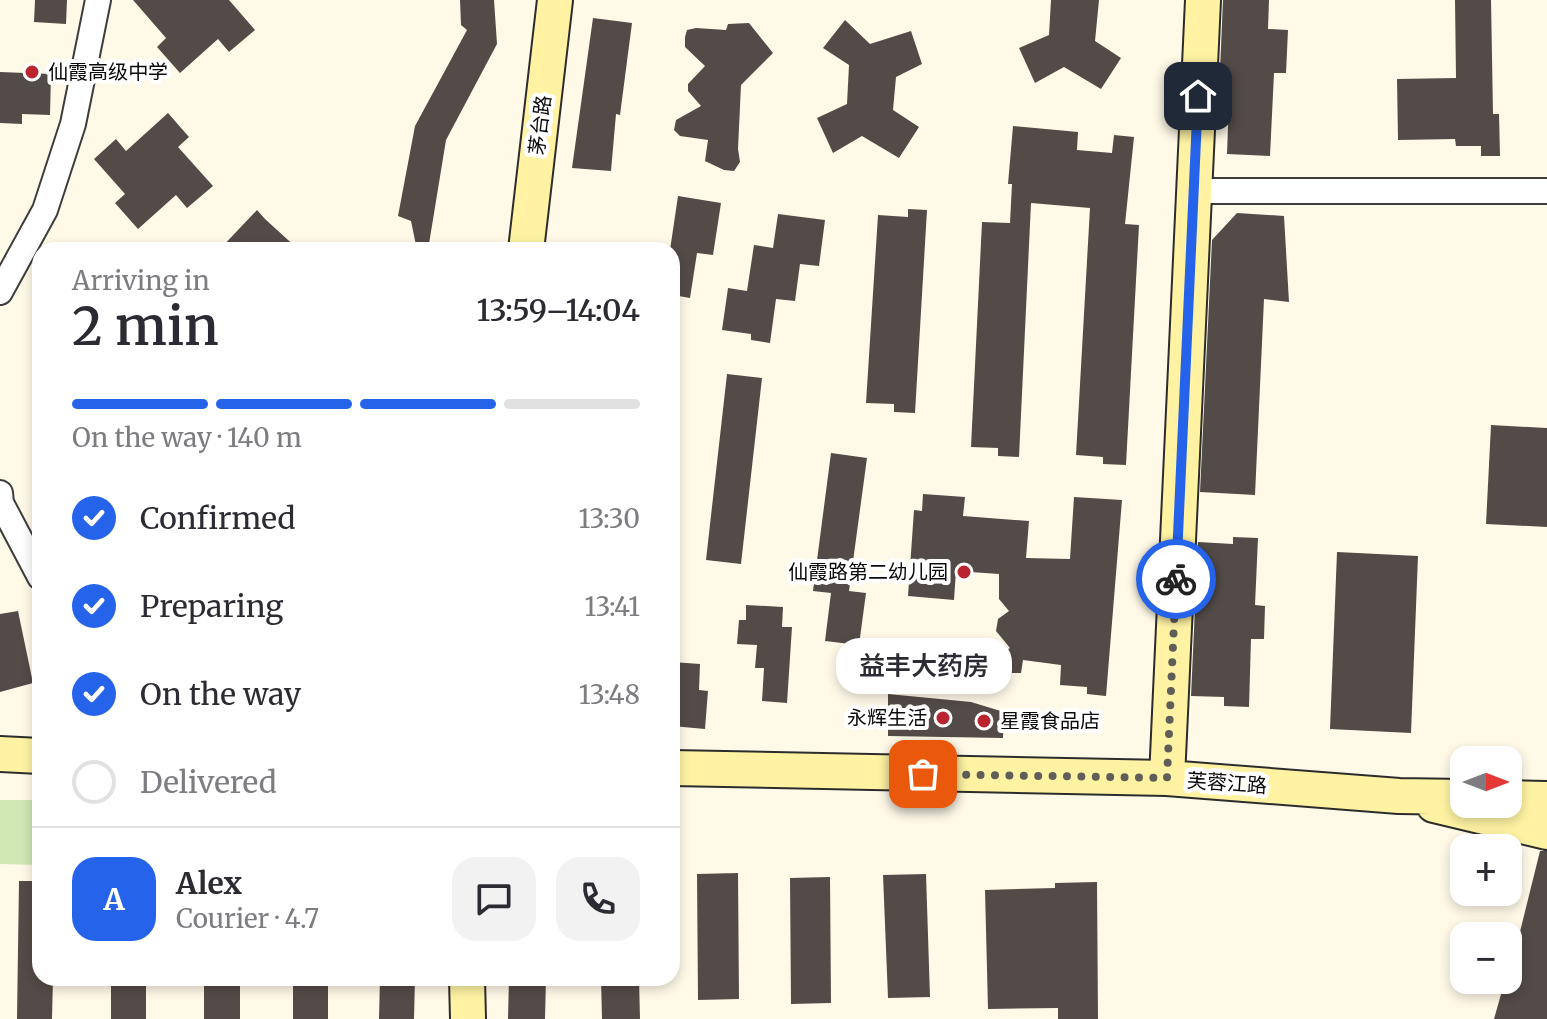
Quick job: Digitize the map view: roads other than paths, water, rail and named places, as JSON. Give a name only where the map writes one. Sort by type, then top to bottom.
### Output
[{"type":"street","points":[[0,292],[45,210],[73,124],[98,0]]},
{"type":"street","name":"茅台路","points":[[527,242],[555,0]]},
{"type":"street","points":[[1167,778],[1203,0]]},
{"type":"street","points":[[1192,191],[1547,191]]},
{"type":"street","points":[[0,493],[1,503],[32,562]]},
{"type":"street","points":[[0,754],[32,756]]},
{"type":"street","name":"芙蓉江路","points":[[680,768],[1167,778],[1399,796],[1450,797]]},
{"type":"street","name":"芙蓉江路","points":[[1399,796],[1547,832]]},
{"type":"street","points":[[1522,798],[1547,799]]},
{"type":"street","points":[[467,986],[468,1019]]},
{"type":"place","name":"仙霞高级中学","points":[[32,72]]},
{"type":"place","name":"仙霞路第二幼儿园","points":[[964,572]]},
{"type":"place","name":"永辉生活","points":[[943,718]]},
{"type":"place","name":"星霞食品店","points":[[984,721]]},
{"type":"place","name":"益丰大药房","points":[[923,774]]}]
